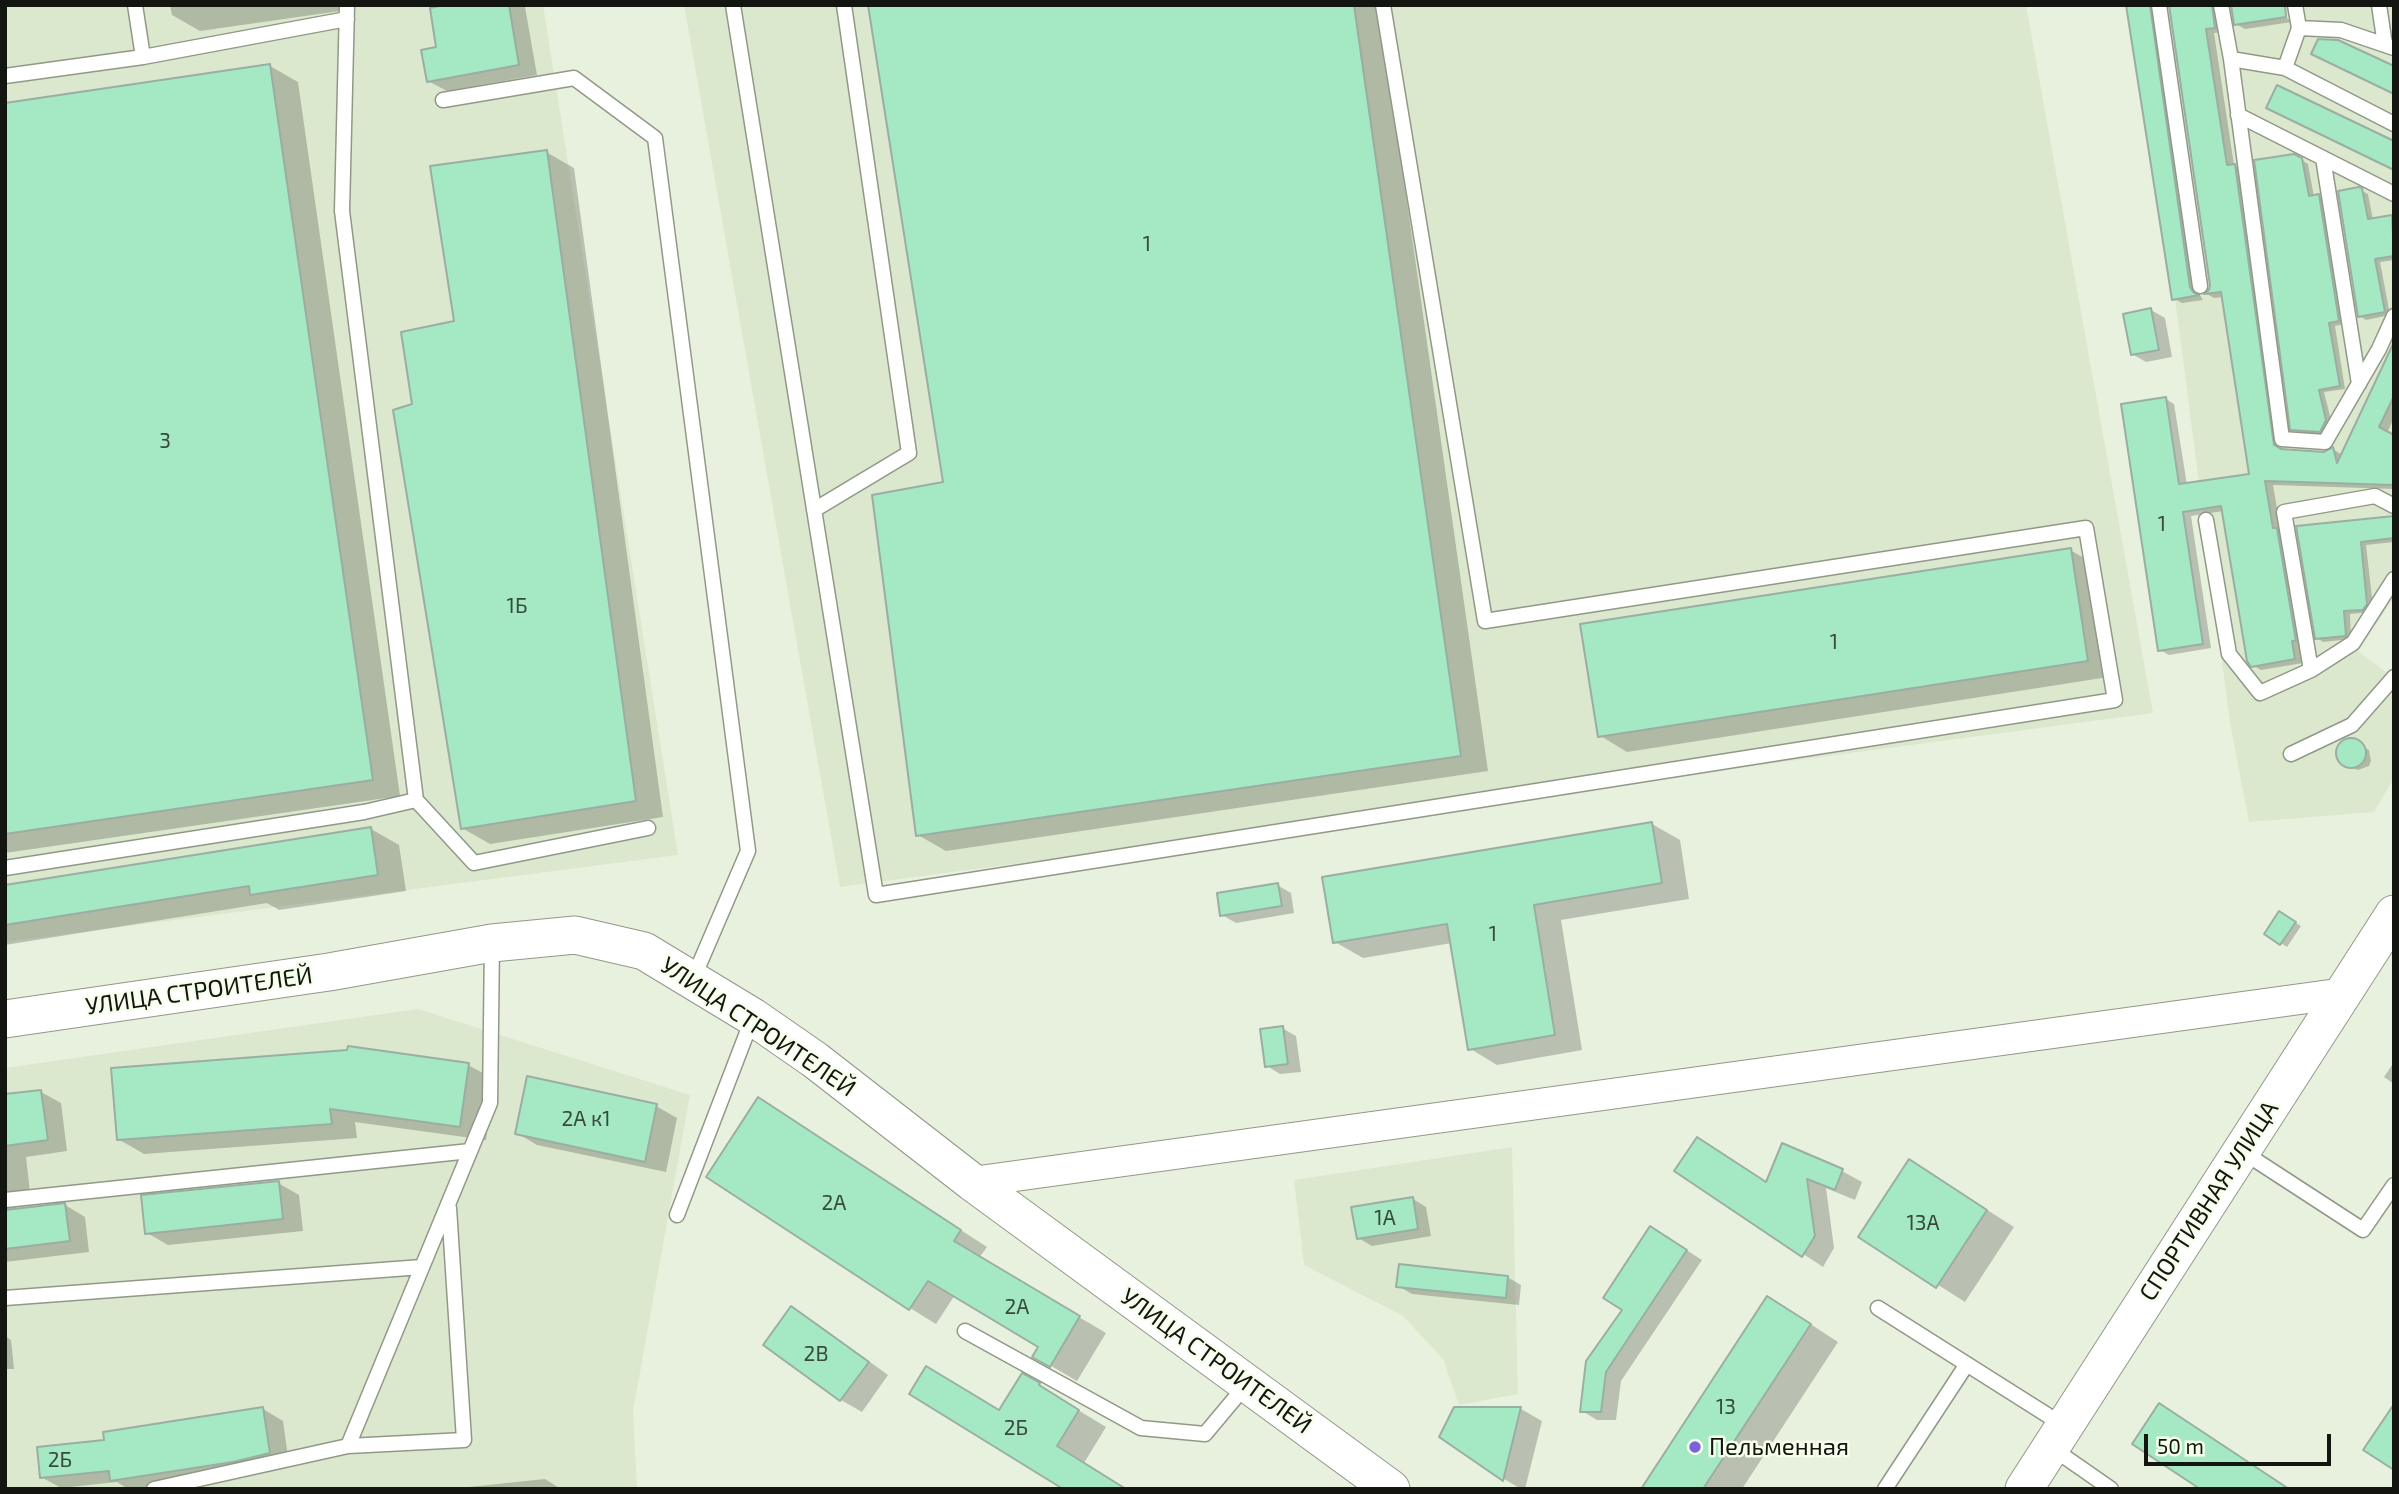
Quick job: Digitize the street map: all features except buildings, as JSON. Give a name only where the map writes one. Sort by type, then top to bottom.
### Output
[{"type":"street","name":"СПОРТИВНАЯ УЛИЦА","points":[[2024,1489],[2344,993],[2390,930]]},
{"type":"street","name":"УЛИЦА СТРОИТЕЛЕЙ","points":[[5,1019],[329,972],[492,943],[575,935],[644,951],[753,1017],[816,1060],[972,1182],[1391,1489]]},
{"type":"street","points":[[972,1182],[2344,993]]},
{"type":"lane","points":[[135,5],[143,57]]},
{"type":"lane","points":[[733,5],[876,895],[2115,700],[2086,528],[1485,621],[1383,5]]},
{"type":"lane","points":[[814,510],[909,453],[844,5]]},
{"type":"lane","points":[[2159,5],[2200,286]]},
{"type":"lane","points":[[2221,5],[2231,59],[2282,439],[2325,442],[2379,349],[2394,316]]},
{"type":"lane","points":[[2286,68],[2299,28],[2295,5]]},
{"type":"lane","points":[[2379,5],[2389,46]]},
{"type":"lane","points":[[5,76],[143,57],[347,12],[342,211],[416,800],[474,863],[648,828]]},
{"type":"lane","points":[[2299,28],[2341,30],[2389,46]]},
{"type":"lane","points":[[2231,59],[2286,68],[2394,124]]},
{"type":"lane","points":[[443,100],[574,78],[655,138],[748,851],[693,979]]},
{"type":"lane","points":[[2238,115],[2394,194]]},
{"type":"lane","points":[[2323,158],[2359,384]]},
{"type":"lane","points":[[2311,670],[2284,512],[2375,496],[2394,506]]},
{"type":"lane","points":[[2206,520],[2229,654],[2260,693],[2311,670],[2353,643],[2394,579]]},
{"type":"lane","points":[[2291,754],[2352,725],[2394,677]]},
{"type":"lane","points":[[5,867],[364,812],[416,800]]},
{"type":"lane","points":[[348,1446],[490,1103],[492,943]]},
{"type":"lane","points":[[677,1215],[753,1017]]},
{"type":"lane","points":[[5,1200],[470,1151]]},
{"type":"lane","points":[[2242,1151],[2363,1230],[2394,1185]]},
{"type":"lane","points":[[153,1489],[348,1446],[464,1440],[449,1203]]},
{"type":"lane","points":[[5,1297],[422,1267]]},
{"type":"lane","points":[[1878,1308],[1967,1364],[2058,1437],[2111,1489]]},
{"type":"lane","points":[[965,1331],[1141,1428],[1205,1434],[1247,1384]]},
{"type":"lane","points":[[1885,1489],[1967,1364]]},
{"type":"shaded area","points":[[5,5],[543,5],[678,855],[5,942]]},
{"type":"shaded area","points":[[684,5],[2026,5],[2153,713],[840,887]]},
{"type":"shaded area","points":[[2128,5],[2394,5],[2394,598],[2358,651],[2394,678],[2394,778],[2374,812],[2249,822],[2230,723],[2177,313]]},
{"type":"shaded area","points":[[418,1009],[690,1095],[633,1411],[637,1489],[5,1489],[5,1068]]},
{"type":"shaded area","points":[[1512,1147],[1518,1394],[1459,1405],[1443,1359],[1403,1316],[1304,1265],[1294,1180]]},
{"type":"place","name":"Пельменная","points":[[1695,1447]]}]
